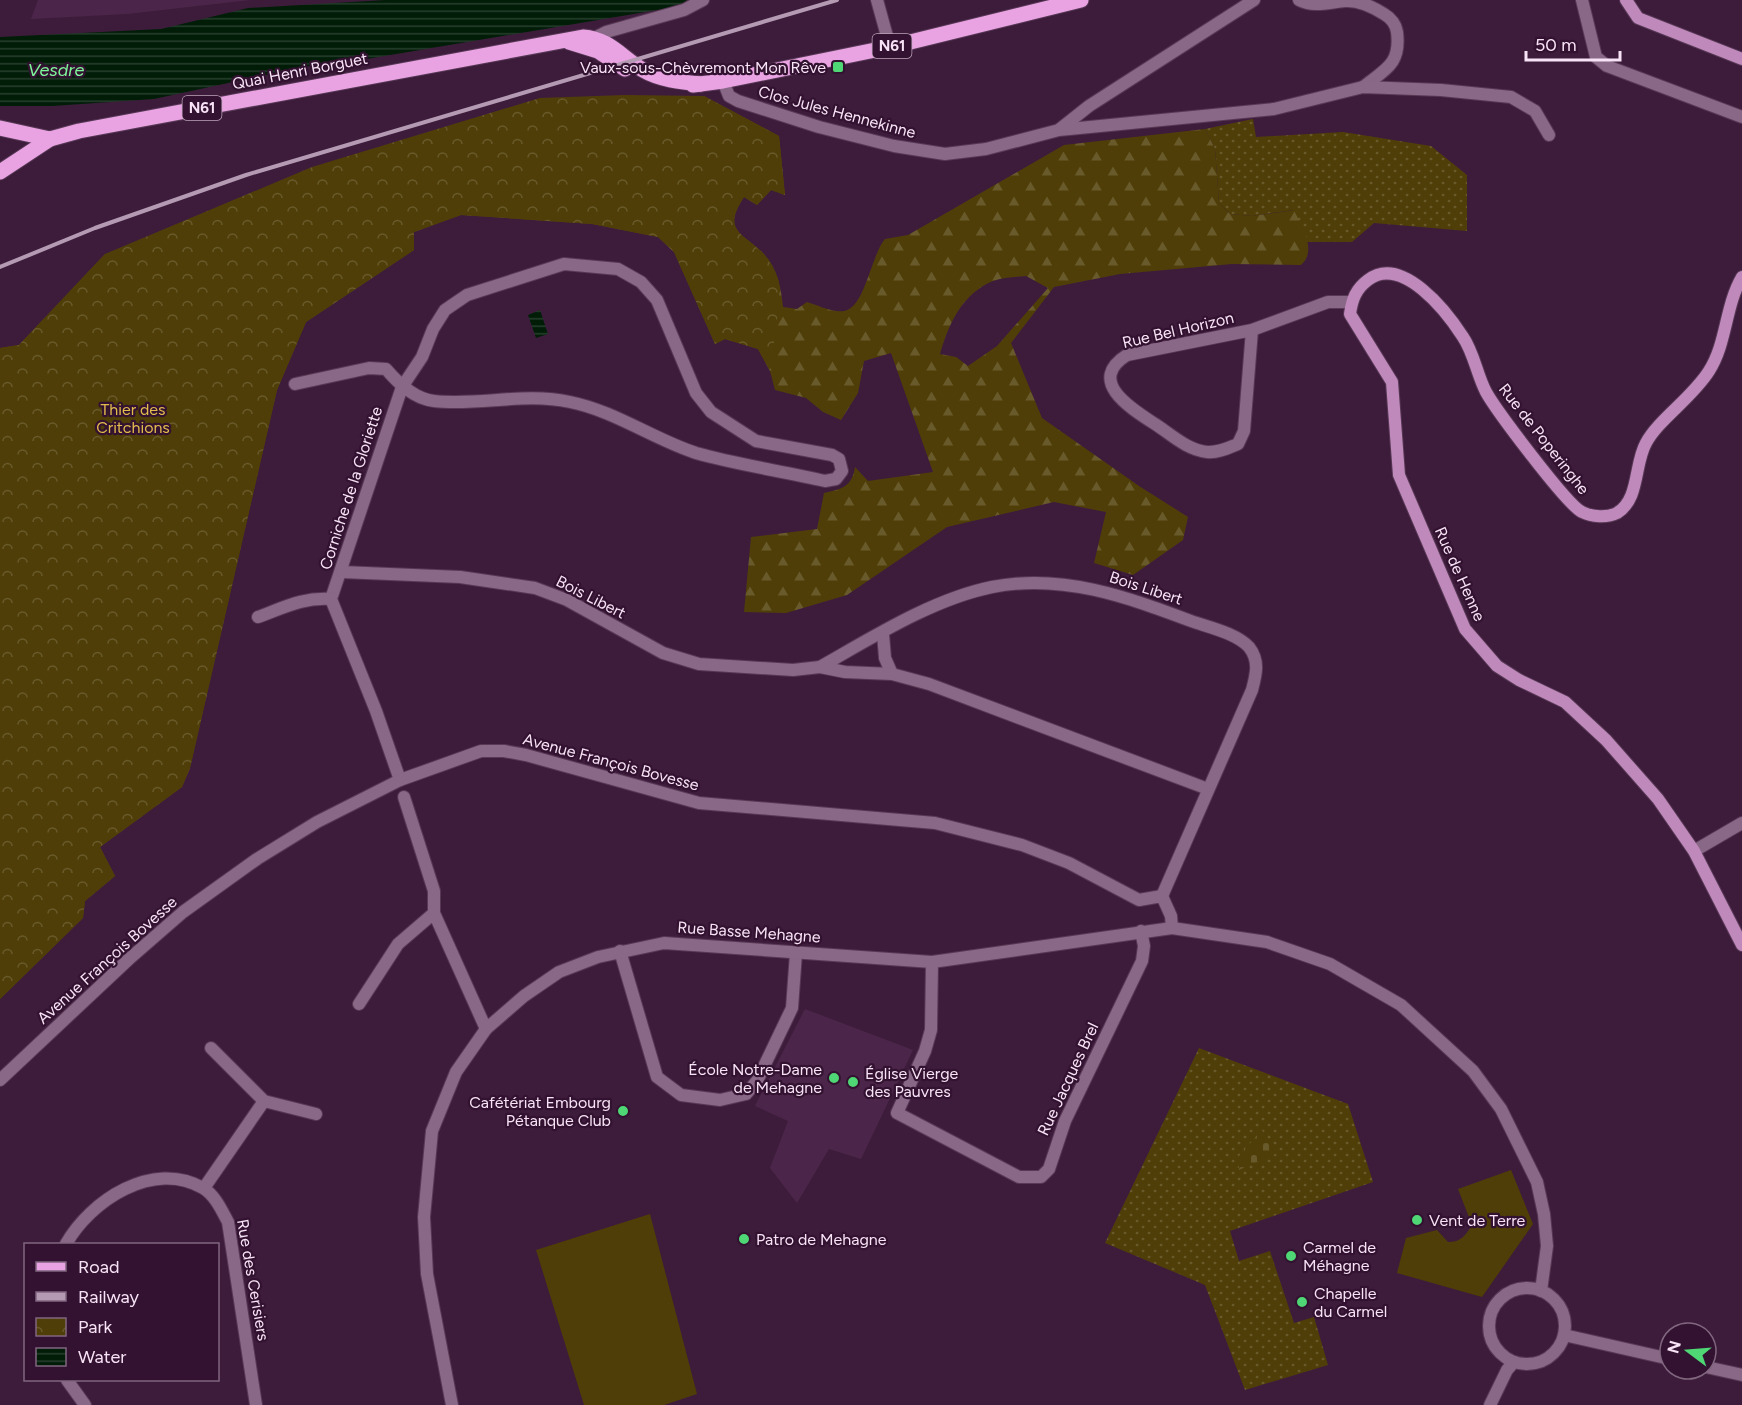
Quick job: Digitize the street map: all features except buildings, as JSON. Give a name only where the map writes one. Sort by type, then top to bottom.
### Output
[{"type":"main road","name":"N61","points":[[594,43],[640,79],[670,87],[723,81],[890,47],[1081,0]]},
{"type":"main road","name":"Quai Henri Borguet","points":[[5,128],[50,139],[91,129],[564,40],[594,43]]},
{"type":"main road","name":"Quai Henri Borguet","points":[[5,128],[19,141],[20,158]]},
{"type":"main road","name":"N61","points":[[0,172],[50,139]]},
{"type":"street","points":[[594,43],[606,32],[684,10],[703,0]]},
{"type":"street","points":[[877,0],[890,47]]},
{"type":"street","name":"Clos Jules Hennekinne","points":[[1059,130],[1089,106],[1254,0]]},
{"type":"street","name":"Clos Jules Hennekinne","points":[[1299,0],[1326,5],[1347,0],[1369,5],[1389,16],[1397,28],[1399,49],[1394,62],[1363,87]]},
{"type":"street","points":[[1582,0],[1596,57],[1607,66],[1742,117]]},
{"type":"street","points":[[1626,0],[1638,18],[1742,59]]},
{"type":"street","name":"Clos Jules Hennekinne","points":[[723,81],[729,96],[738,101],[819,127],[920,151],[945,154],[986,149],[1059,130],[1274,109],[1363,87],[1441,90],[1511,97],[1535,111],[1549,135]]},
{"type":"street","name":"Corniche de la Gloriette","points":[[295,384],[369,368],[386,369],[402,387],[432,401],[530,398],[570,401],[606,413],[650,435],[697,453],[825,481],[836,479],[842,471],[839,459],[832,455],[756,441],[711,412],[696,393],[657,300],[641,282],[618,270],[564,264],[467,295],[445,310],[433,329],[422,357],[402,387],[342,572],[331,599]]},
{"type":"street","name":"Rue de Poperinghe","points":[[1352,302],[1359,287],[1372,277],[1384,273],[1396,274],[1421,288],[1465,339],[1485,390],[1499,413],[1567,499],[1581,512],[1600,517],[1616,513],[1627,505],[1647,440],[1696,390],[1710,369],[1721,345],[1742,278]]},
{"type":"street","name":"Rue Bel Horizon","points":[[1252,330],[1244,431],[1238,444],[1209,452],[1193,449],[1121,401],[1112,387],[1112,371],[1118,361],[1127,355],[1252,330],[1328,302],[1352,302]]},
{"type":"street","name":"Rue de Henne","points":[[1352,302],[1350,314],[1355,326],[1383,364],[1392,382],[1399,475],[1465,629],[1497,666],[1519,680],[1565,702],[1587,720],[1658,799],[1694,851],[1742,945]]},
{"type":"street","name":"Bois Libert","points":[[342,572],[460,577],[535,588],[567,600],[663,653],[699,664],[793,670],[820,667],[845,672],[892,674],[928,684],[1208,789]]},
{"type":"street","name":"Bois Libert","points":[[820,667],[933,606],[994,587],[1033,583],[1072,585],[1119,595],[1226,633],[1248,647],[1258,669],[1252,690],[1162,896]]},
{"type":"street","points":[[258,617],[291,603],[314,598],[331,599],[376,711],[400,780]]},
{"type":"street","points":[[883,634],[885,658],[892,674]]},
{"type":"street","name":"Avenue François Bovesse","points":[[0,1080],[129,959],[183,912],[257,859],[317,822],[400,780],[481,751],[504,751],[699,803],[935,823],[1022,844],[1069,863],[1139,900],[1162,896]]},
{"type":"street","points":[[404,797],[434,891],[434,913],[486,1029]]},
{"type":"street","points":[[1694,851],[1742,824]]},
{"type":"street","points":[[1162,896],[1171,916],[1172,928]]},
{"type":"street","points":[[359,1004],[398,944],[434,913]]},
{"type":"street","name":"Rue Basse Mehagne","points":[[452,1405],[427,1274],[424,1217],[429,1143],[456,1072],[486,1029],[524,996],[559,972],[620,951],[664,943],[932,962],[1019,952],[1141,931],[1172,928],[1267,942],[1330,964],[1401,1005],[1438,1036],[1473,1071],[1501,1109],[1538,1182],[1547,1246],[1541,1291]]},
{"type":"street","name":"Rue Jacques Brel","points":[[932,962],[931,1030],[926,1051],[897,1113],[1019,1177],[1041,1177],[1049,1169],[1065,1120],[1142,961],[1144,946],[1141,931]]},
{"type":"street","points":[[620,951],[657,1077],[681,1095],[720,1100],[746,1094],[757,1081],[792,1008],[796,952]]},
{"type":"street","points":[[211,1048],[264,1101],[316,1113]]},
{"type":"street","points":[[67,1243],[92,1210],[122,1190],[144,1181],[165,1178],[204,1188],[264,1101]]},
{"type":"street","name":"Rue des Cerisiers","points":[[204,1188],[218,1204],[228,1222],[256,1405]]},
{"type":"street","points":[[1523,1288],[1541,1291],[1551,1296],[1563,1314],[1564,1335],[1554,1353],[1545,1360],[1525,1365],[1514,1362],[1500,1354],[1491,1340],[1489,1324],[1493,1308],[1514,1291],[1523,1288]]},
{"type":"street","points":[[1564,1335],[1658,1356]]},
{"type":"street","points":[[1490,1405],[1507,1370],[1514,1362]]},
{"type":"street","points":[[1718,1370],[1742,1376]]},
{"type":"street","points":[[68,1381],[86,1405]]},
{"type":"shaded area","points":[[38,0],[250,0],[127,14],[31,19]]},
{"type":"shaded area","name":"École Notre-Dame de Mehagne","points":[[805,1009],[913,1050],[861,1159],[829,1149],[797,1203],[770,1168],[788,1121],[755,1106]]},
{"type":"green space","name":"Thier des Critchions","points":[[625,95],[704,96],[779,136],[785,195],[771,190],[757,205],[744,197],[735,215],[736,228],[766,257],[778,279],[778,308],[770,371],[758,349],[725,339],[715,344],[674,252],[658,237],[592,224],[461,215],[414,232],[414,250],[306,322],[277,390],[190,768],[182,787],[100,847],[115,876],[85,901],[83,918],[0,999],[0,348],[19,345],[105,254],[312,167],[540,98]]},
{"type":"green space","name":"Thier des Critchions","points":[[704,96],[779,136],[785,195],[771,190],[757,205],[744,197],[734,217],[734,224],[741,234],[762,252],[775,270],[783,307],[797,309],[807,302],[835,311],[851,308],[863,291],[885,239],[908,235],[1064,145],[1205,129],[1215,149],[1219,203],[1230,214],[1252,216],[1294,210],[1304,230],[1308,245],[1306,259],[1301,265],[1232,264],[1120,274],[1054,287],[1011,343],[1042,418],[1139,486],[1188,517],[1183,540],[1133,575],[1094,563],[1106,512],[1054,502],[947,527],[847,595],[786,613],[744,612],[751,537],[817,529],[824,493],[849,483],[855,467],[868,481],[933,472],[891,353],[864,361],[858,393],[841,420],[823,412],[806,398],[775,390],[770,371],[758,349],[725,339],[715,344],[674,252],[658,237],[592,224],[461,215],[414,232],[414,250],[306,322],[277,390],[190,768],[182,787],[100,847],[115,876],[85,901],[83,918],[0,999],[0,348],[19,345],[105,254]],"holes":[[[1026,276],[1048,288],[997,346],[968,366],[956,357],[940,354],[958,311],[982,287],[993,281]]]},
{"type":"green space","points":[[1253,119],[1256,137],[1343,132],[1431,146],[1467,175],[1467,231],[1374,223],[1352,242],[1307,242],[1293,210],[1252,216],[1230,214],[1219,203],[1215,149],[1205,129]]},
{"type":"green space","points":[[1199,1048],[1348,1104],[1373,1182],[1230,1231],[1239,1261],[1270,1251],[1294,1323],[1314,1317],[1328,1365],[1245,1390],[1205,1285],[1105,1243]]},
{"type":"green space","points":[[1262,1130],[1275,1154],[1239,1170],[1238,1157]]},
{"type":"green space","points":[[1511,1170],[1533,1224],[1482,1297],[1397,1273],[1406,1238],[1437,1230],[1448,1242],[1452,1242],[1462,1238],[1467,1232],[1472,1225],[1458,1189]]},
{"type":"green space","points":[[650,1214],[697,1394],[664,1405],[584,1405],[536,1250]]},
{"type":"water","name":"Vesdre","points":[[385,0],[687,0],[681,6],[361,60],[302,67],[154,99],[53,106],[0,106],[0,37],[161,29],[248,8]]},
{"type":"water","points":[[540,310],[548,334],[536,338],[528,315]]},
{"type":"railway","points":[[0,267],[95,228],[246,175],[837,0]]},
{"type":"place","name":"Vaux-sous-Chèvremont Mon Rêve","points":[[838,67]]},
{"type":"place","name":"École Notre-Dame de Mehagne","points":[[834,1078]]},
{"type":"place","name":"Église Vierge des Pauvres","points":[[853,1082]]},
{"type":"place","name":"Cafétériat Embourg Pétanque Club","points":[[623,1111]]},
{"type":"place","name":"Vent de Terre","points":[[1417,1220]]},
{"type":"place","name":"Patro de Mehagne","points":[[744,1239]]},
{"type":"place","name":"Carmel de Méhagne","points":[[1291,1256]]},
{"type":"place","name":"Chapelle du Carmel","points":[[1302,1302]]}]
